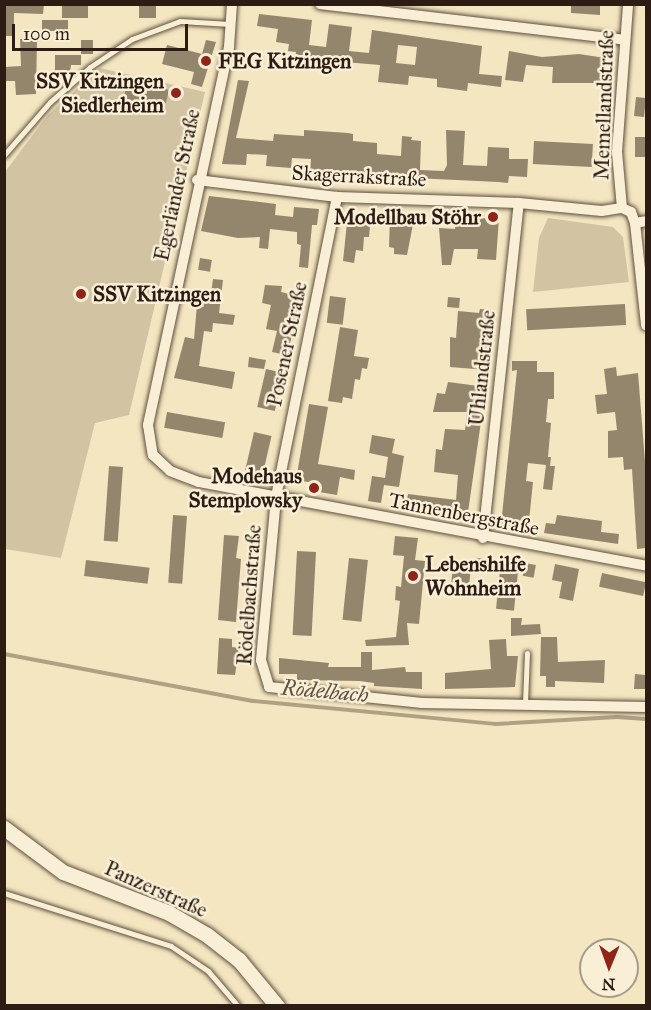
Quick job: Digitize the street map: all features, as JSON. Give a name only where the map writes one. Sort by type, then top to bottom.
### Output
[{"type":"main road","name":"Panzerstraße","points":[[4,828],[63,872],[169,913],[207,935],[240,960],[278,1005]]},
{"type":"street","name":"Egerländer Straße","points":[[232,4],[229,47],[198,180],[147,438],[153,455],[170,471],[199,482],[276,498]]},
{"type":"street","points":[[320,4],[625,40]]},
{"type":"street","name":"Memellandstraße","points":[[622,208],[617,152],[628,4]]},
{"type":"street","name":"Skagerrakstraße","points":[[198,180],[337,197],[519,203],[602,212],[622,208]]},
{"type":"street","name":"Posener Straße","points":[[276,498],[337,197]]},
{"type":"street","name":"Uhlandstraße","points":[[483,538],[519,203]]},
{"type":"street","points":[[622,208],[631,212],[635,223],[646,325]]},
{"type":"street","points":[[635,223],[646,221]]},
{"type":"street","name":"Tannenbergstraße","points":[[276,498],[483,538],[646,566]]},
{"type":"street","name":"Rödelbachstraße","points":[[276,498],[261,660],[268,687],[422,703],[525,703],[646,707]]},
{"type":"lane","points":[[4,155],[50,102],[90,67],[132,39],[180,21],[230,24]]},
{"type":"lane","points":[[525,703],[527,653]]},
{"type":"lane","points":[[4,893],[171,946],[208,971],[237,1005]]},
{"type":"shaded area","name":"SSV Kitzingen","points":[[100,68],[205,92],[129,415],[95,423],[61,558],[5,549],[4,173],[48,115]]},
{"type":"shaded area","points":[[548,218],[613,227],[623,237],[629,282],[533,292],[539,238]]},
{"type":"building","points":[[5,4],[44,4],[43,14],[14,13],[14,36],[5,36]]},
{"type":"building","points":[[62,4],[88,4],[88,18],[62,18]]},
{"type":"building","points":[[139,4],[156,4],[156,18],[139,18]]},
{"type":"building","points":[[571,4],[600,4],[600,15],[571,13]]},
{"type":"building","points":[[259,14],[312,20],[309,45],[326,47],[329,24],[352,27],[349,51],[369,53],[372,30],[482,46],[479,74],[502,76],[501,87],[468,83],[467,91],[437,87],[437,79],[409,76],[408,85],[378,82],[380,65],[344,62],[343,68],[295,59],[296,52],[288,51],[289,44],[276,42],[278,29],[257,26]],"holes":[[[398,45],[417,47],[415,65],[396,63]]]},
{"type":"building","points":[[42,20],[68,20],[68,31],[42,31]]},
{"type":"building","points":[[20,39],[37,39],[36,94],[16,95],[15,81],[4,81],[4,67],[21,66]]},
{"type":"building","points":[[81,40],[93,40],[93,54],[81,54]]},
{"type":"building","points":[[206,40],[216,42],[202,87],[191,84],[194,72],[162,64],[167,45],[202,54]]},
{"type":"building","points":[[509,51],[542,57],[579,54],[605,58],[604,83],[552,83],[553,67],[526,65],[523,82],[505,80]]},
{"type":"building","points":[[55,55],[81,55],[81,65],[71,65],[69,79],[55,79]]},
{"type":"building","points":[[128,79],[169,90],[166,103],[152,100],[150,107],[123,100]]},
{"type":"building","points":[[238,80],[249,81],[236,138],[273,141],[274,134],[304,136],[304,130],[348,133],[353,134],[353,141],[377,143],[377,154],[401,156],[402,136],[412,137],[411,140],[421,141],[420,170],[444,171],[447,165],[446,130],[465,131],[463,165],[487,166],[488,147],[509,148],[509,159],[528,159],[527,177],[509,176],[508,183],[310,173],[311,159],[292,158],[291,168],[266,166],[267,155],[247,154],[246,165],[222,164]]},
{"type":"building","points":[[636,97],[646,98],[644,117],[634,116]]},
{"type":"building","points":[[635,137],[646,137],[646,157],[635,157]]},
{"type":"building","points":[[534,141],[593,144],[592,167],[533,164]]},
{"type":"building","points":[[209,196],[276,204],[275,215],[293,217],[294,207],[319,209],[317,225],[312,225],[308,268],[299,267],[301,245],[297,244],[297,232],[270,229],[268,249],[259,248],[260,237],[238,238],[201,231]]},
{"type":"building","points":[[348,213],[371,214],[369,237],[364,237],[363,251],[356,250],[354,263],[343,261]]},
{"type":"building","points":[[390,217],[414,219],[407,255],[394,254],[394,248],[389,247]]},
{"type":"building","points":[[499,218],[496,260],[477,259],[478,249],[454,249],[451,265],[442,265],[439,228],[455,229],[455,219]]},
{"type":"building","points":[[200,258],[212,260],[210,272],[198,270]]},
{"type":"building","points":[[213,279],[223,280],[219,313],[235,315],[233,325],[213,323],[212,332],[204,331],[199,366],[235,372],[232,389],[174,378],[185,337],[194,339],[198,293],[211,294]]},
{"type":"building","points":[[265,285],[282,286],[281,292],[302,297],[287,355],[272,352],[277,331],[266,329],[271,305],[262,303]]},
{"type":"building","points":[[330,296],[346,298],[343,325],[327,323]]},
{"type":"building","points":[[448,297],[460,298],[459,308],[447,307]]},
{"type":"building","points":[[625,304],[626,325],[527,330],[526,309]]},
{"type":"building","points":[[480,309],[494,310],[487,370],[450,367],[450,337],[456,338],[458,311],[479,313]]},
{"type":"building","points":[[340,327],[358,330],[354,356],[369,358],[367,369],[362,368],[360,380],[355,379],[352,399],[343,397],[342,403],[328,401]]},
{"type":"building","points":[[249,357],[266,360],[264,369],[248,367]]},
{"type":"building","points":[[512,361],[537,361],[537,372],[554,372],[554,399],[548,399],[546,422],[551,423],[548,457],[551,457],[550,466],[555,466],[552,490],[543,489],[546,465],[528,463],[526,481],[533,482],[529,521],[522,520],[522,527],[501,525],[517,370],[512,371]]},
{"type":"building","points":[[616,367],[617,376],[638,373],[646,474],[646,548],[637,549],[632,469],[624,470],[623,457],[608,458],[608,431],[617,430],[615,412],[597,414],[595,395],[607,394],[604,369]]},
{"type":"building","points":[[266,369],[284,373],[275,411],[257,407]]},
{"type":"building","points":[[448,382],[486,387],[467,519],[450,517],[451,510],[423,506],[422,512],[409,509],[406,505],[408,494],[456,500],[458,475],[434,472],[436,449],[442,450],[445,429],[465,430],[467,412],[433,412],[437,393],[445,394]]},
{"type":"building","points":[[309,404],[328,407],[318,464],[355,470],[354,480],[340,477],[337,495],[319,492],[321,484],[296,480]]},
{"type":"building","points":[[167,412],[225,422],[222,438],[164,428]]},
{"type":"building","points":[[254,432],[272,436],[263,474],[245,470]]},
{"type":"building","points":[[372,435],[395,439],[392,453],[404,456],[399,487],[384,485],[381,503],[368,501],[372,476],[385,478],[388,457],[369,453]]},
{"type":"building","points":[[109,466],[123,467],[118,542],[104,541]]},
{"type":"building","points":[[173,515],[187,516],[182,584],[168,583]]},
{"type":"building","points":[[557,515],[602,521],[601,532],[619,534],[618,544],[544,533],[546,523],[555,524]]},
{"type":"building","points":[[224,535],[239,536],[236,558],[241,559],[236,622],[218,620]]},
{"type":"building","name":"Lebenshilfe Wohnheim","points":[[395,536],[418,538],[415,560],[425,561],[419,624],[407,623],[409,645],[366,646],[365,640],[396,637],[400,601],[395,600],[396,586],[401,587],[404,556],[393,555]]},
{"type":"building","points":[[297,551],[316,552],[312,636],[293,635]]},
{"type":"building","points":[[349,558],[368,560],[361,622],[343,620]]},
{"type":"building","points":[[476,558],[489,559],[488,568],[475,567]]},
{"type":"building","points":[[86,560],[150,568],[148,584],[84,576]]},
{"type":"building","points":[[525,563],[536,565],[534,578],[523,576]]},
{"type":"building","points":[[555,564],[579,569],[573,601],[559,598],[562,582],[552,580]]},
{"type":"building","points":[[453,566],[471,568],[469,590],[451,588]]},
{"type":"building","points":[[500,571],[518,573],[514,611],[496,609]]},
{"type":"building","points":[[602,573],[646,582],[643,596],[599,587]]},
{"type":"building","points":[[511,618],[522,618],[521,625],[540,624],[541,634],[511,636]]},
{"type":"building","points":[[541,637],[557,637],[558,662],[605,660],[604,683],[555,681],[555,687],[546,687],[546,676],[540,676]]},
{"type":"building","points":[[219,638],[232,639],[232,647],[239,648],[235,675],[217,674]]},
{"type":"building","points":[[506,639],[507,656],[518,656],[515,687],[445,689],[445,673],[491,669],[489,640]]},
{"type":"building","points":[[361,652],[372,652],[372,670],[405,667],[406,672],[422,672],[422,689],[374,686],[374,683],[360,681],[297,680],[297,674],[279,674],[279,658],[329,663],[328,667],[361,667]]},
{"type":"building","points":[[635,674],[646,675],[646,689],[634,689]]},
{"type":"waterway","name":"Rödelbach","points":[[4,654],[253,701],[495,724],[617,717],[646,719]]},
{"type":"place","name":"FEG Kitzingen","points":[[206,61]]},
{"type":"place","name":"SSV Kitzingen Siedlerheim","points":[[176,93]]},
{"type":"place","name":"Modellbau Stöhr","points":[[493,217]]},
{"type":"place","name":"SSV Kitzingen","points":[[81,294]]},
{"type":"place","name":"Modehaus Stemplowsky","points":[[314,488]]},
{"type":"place","name":"Lebenshilfe Wohnheim","points":[[413,576]]}]
